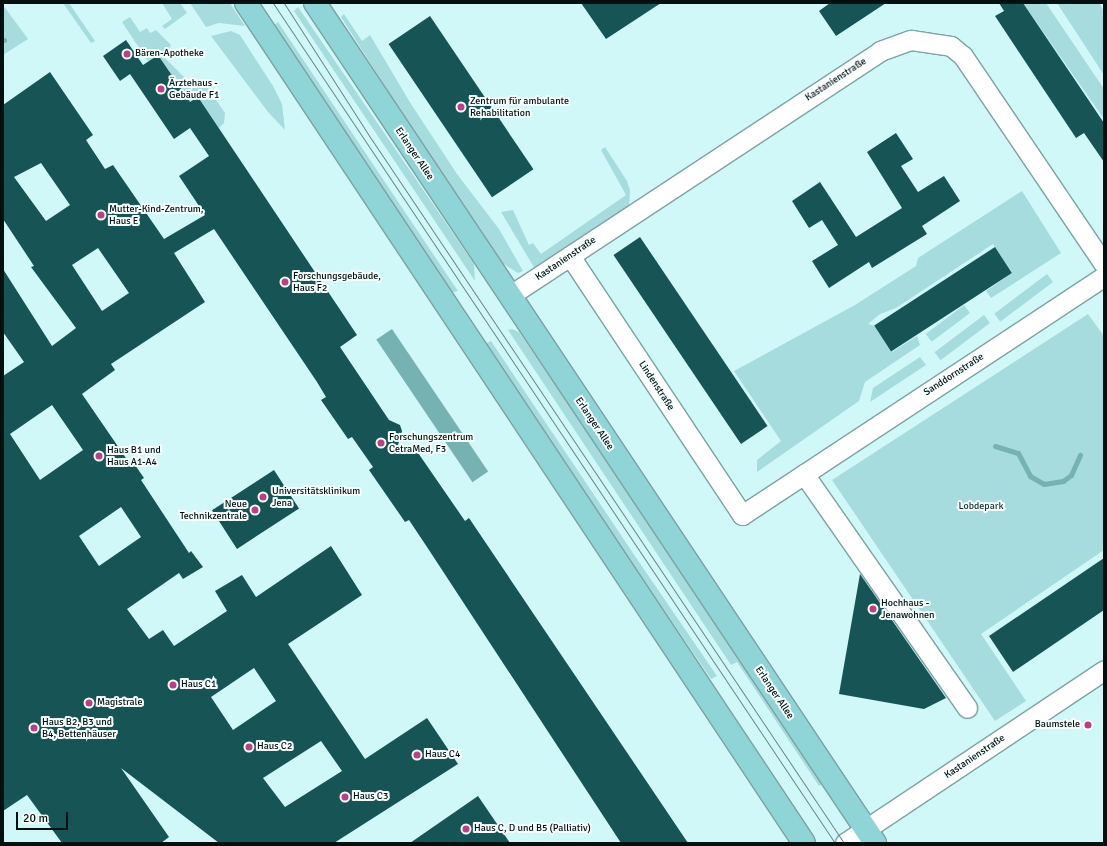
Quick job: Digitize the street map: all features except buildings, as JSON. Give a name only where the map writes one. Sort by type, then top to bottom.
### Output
[{"type":"main road","points":[[246,3],[804,843]]},
{"type":"main road","name":"Erlanger Allee","points":[[315,3],[870,836]]},
{"type":"street","name":"Kastanienstraße","points":[[509,296],[880,51],[911,40],[951,46],[964,56],[1104,264]]},
{"type":"street","name":"Lindenstraße","points":[[570,256],[742,515]]},
{"type":"street","name":"Sanddornstraße","points":[[742,515],[1104,276]]},
{"type":"street","points":[[804,474],[967,708]]},
{"type":"street","name":"Kastanienstraße","points":[[845,843],[870,836],[1104,670]]},
{"type":"green space","points":[[63,3],[69,3],[95,41],[91,43]]},
{"type":"green space","points":[[162,3],[180,3],[187,13],[165,29],[162,26],[172,19]]},
{"type":"green space","points":[[190,3],[230,3],[245,26],[219,23],[206,27]]},
{"type":"green space","points":[[1023,3],[1046,3],[1104,89],[1104,119]]},
{"type":"green space","points":[[1057,3],[1099,3],[1104,11],[1104,75]]},
{"type":"green space","points":[[3,5],[28,39],[3,55]]},
{"type":"green space","points":[[298,7],[474,264],[475,281],[294,11]]},
{"type":"green space","points":[[344,14],[362,41],[370,35],[411,104],[457,174],[499,229],[523,271],[518,273],[502,263],[470,220],[341,17]]},
{"type":"green space","points":[[130,17],[140,32],[147,28],[150,33],[156,30],[171,45],[165,58],[194,87],[202,79],[225,113],[224,123],[219,128],[198,97],[190,102],[158,55],[148,61],[122,22]]},
{"type":"green space","points":[[278,22],[458,291],[451,293],[272,27]]},
{"type":"green space","points":[[231,31],[240,35],[273,86],[282,104],[285,130],[268,112],[211,36]]},
{"type":"green space","points":[[605,147],[627,181],[630,190],[629,207],[535,269],[501,212],[513,210],[529,245],[533,243],[541,254],[626,195],[601,150]]},
{"type":"green space","points":[[1022,191],[1061,253],[991,298],[986,291],[1012,273],[993,244],[896,308],[880,314],[868,324],[875,326],[892,352],[917,336],[920,345],[865,382],[859,401],[757,472],[757,460],[781,441],[734,371],[855,305],[916,266],[918,258]]},
{"type":"green space","points":[[1047,274],[1053,282],[1000,322],[994,314]]},
{"type":"green space","points":[[964,305],[970,313],[932,342],[926,334]]},
{"type":"green space","name":"Lobdepark","points":[[1088,314],[1104,336],[1104,550],[981,634],[1026,701],[995,721],[832,480]]},
{"type":"green space","points":[[984,315],[990,323],[941,360],[934,352]]},
{"type":"green space","points":[[512,329],[519,332],[613,469],[822,784],[819,786],[737,662],[731,665],[508,330]]},
{"type":"green space","points":[[491,341],[717,676],[711,679],[581,488],[485,344]]},
{"type":"green space","points":[[920,357],[926,365],[870,402],[873,388]]},
{"type":"shaded area","points":[[392,329],[488,472],[472,482],[376,340]]},
{"type":"waterway","points":[[995,446],[1018,453],[1030,476],[1044,484],[1063,481],[1071,475],[1080,455]]},
{"type":"tram line","points":[[273,3],[835,843]]},
{"type":"tram line","points":[[284,3],[372,140],[844,843]]},
{"type":"place","name":"Bären-Apotheke","points":[[127,54]]},
{"type":"place","name":"Ärztehaus - Gebäude F1","points":[[161,89]]},
{"type":"place","name":"Zentrum für ambulante Rehabilitation","points":[[461,107]]},
{"type":"place","name":"Mutter-Kind-Zentrum, Haus E","points":[[101,215]]},
{"type":"place","name":"Forschungsgebäude, Haus F2","points":[[285,282]]},
{"type":"place","name":"Forschungszentrum CetraMed, F3","points":[[381,443]]},
{"type":"place","name":"Haus B1 und Haus A1-A4","points":[[99,456]]},
{"type":"place","name":"Universitätsklinikum Jena","points":[[263,497]]},
{"type":"place","name":"Neue Technikzentrale","points":[[255,510]]},
{"type":"place","name":"Hochhaus - Jenawohnen","points":[[873,609]]},
{"type":"place","name":"Haus C1","points":[[173,685]]},
{"type":"place","name":"Magistrale","points":[[89,703]]},
{"type":"place","name":"Baumstele","points":[[1088,725]]},
{"type":"place","name":"Haus B2, B3 und B4, Bettenhäuser","points":[[34,728]]},
{"type":"place","name":"Haus C2","points":[[249,747]]},
{"type":"place","name":"Haus C4","points":[[417,755]]},
{"type":"place","name":"Haus C3","points":[[345,797]]},
{"type":"place","name":"Haus C, D und B5 (Palliativ)","points":[[466,829]]}]
